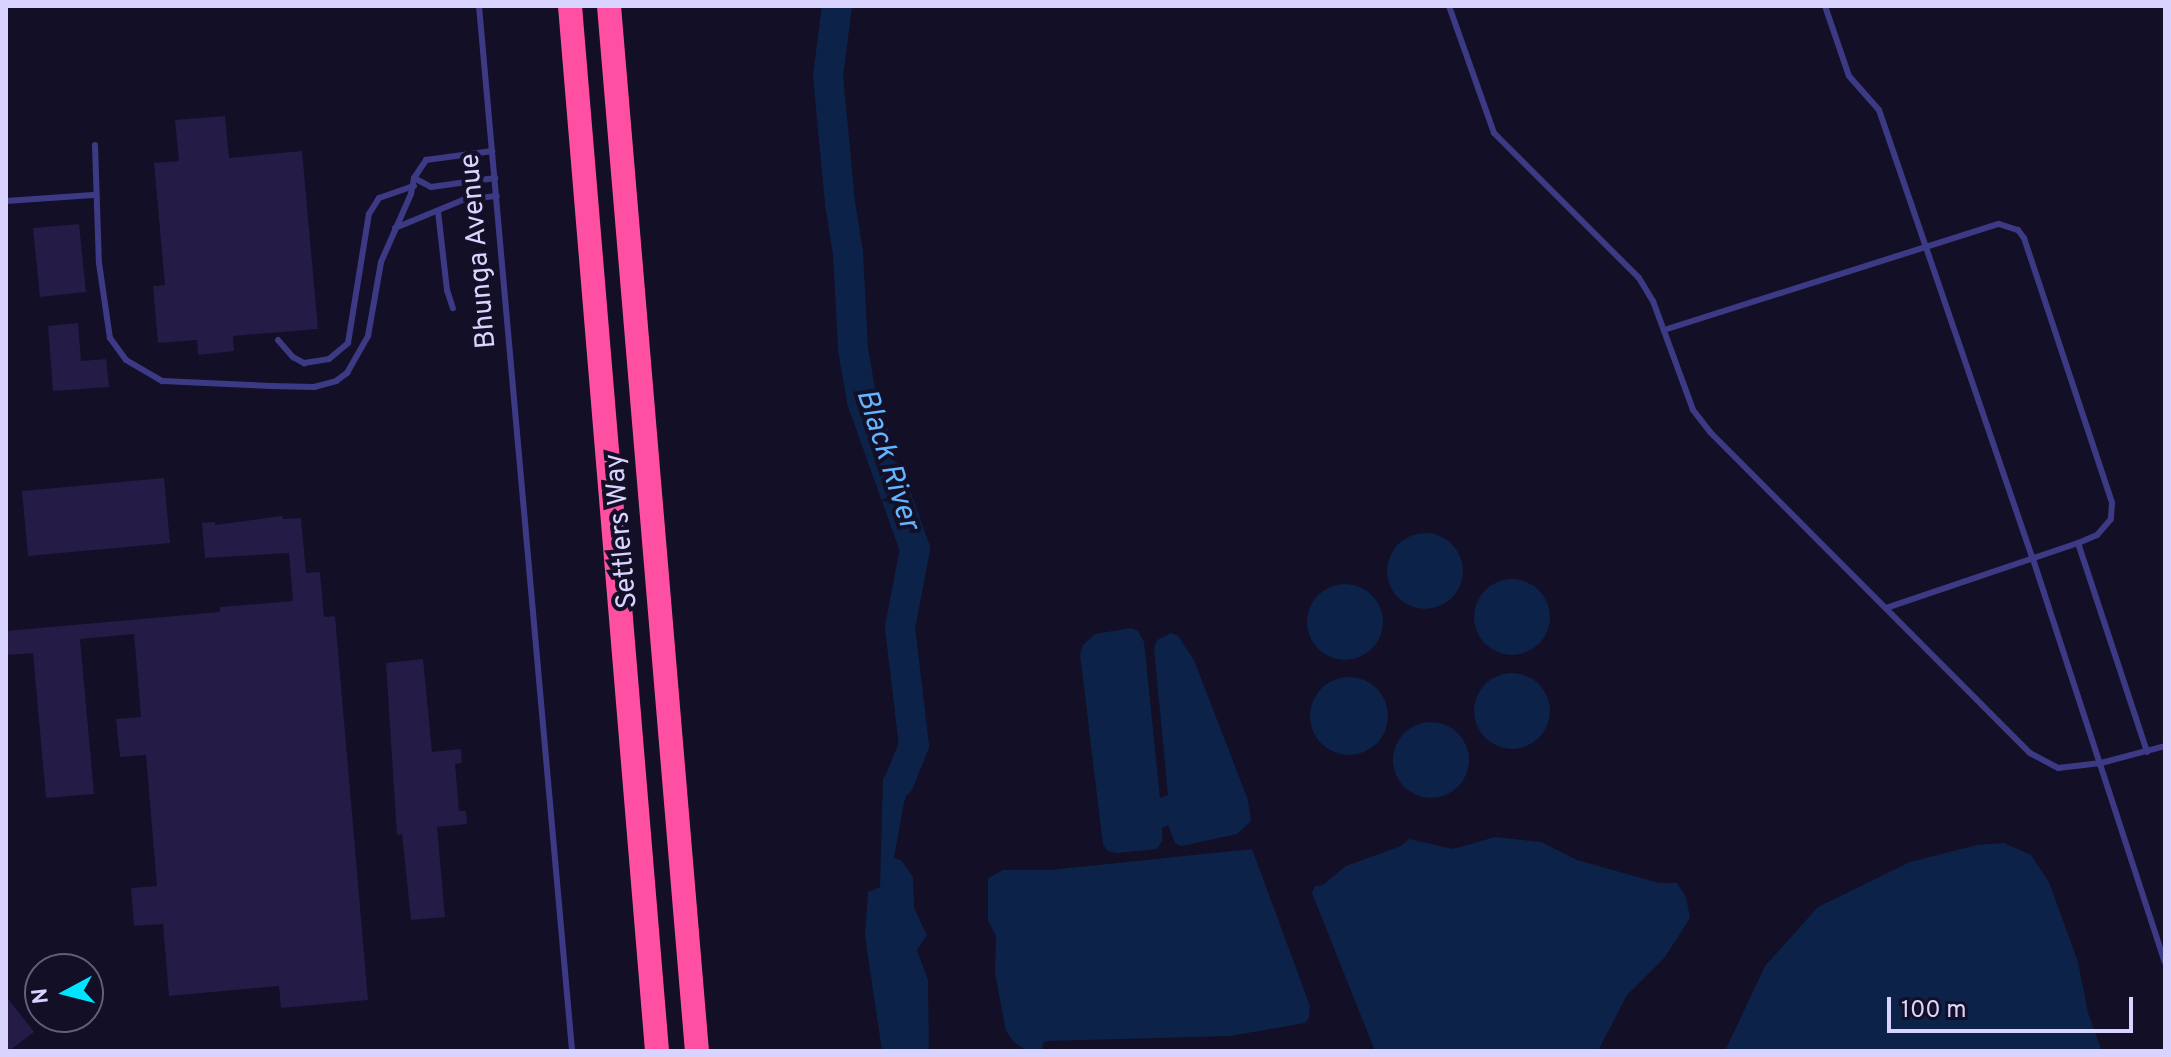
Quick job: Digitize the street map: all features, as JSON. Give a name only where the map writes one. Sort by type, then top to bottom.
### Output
[{"type":"highway","name":"Settlers Way","points":[[570,6],[648,973],[657,1051]]},
{"type":"highway","name":"Settlers Way","points":[[609,6],[697,1051]]},
{"type":"highway","points":[[686,938],[713,1051]]},
{"type":"highway","points":[[647,1051],[648,973]]},
{"type":"lane","name":"Bhunga Avenue","points":[[479,6],[572,1051]]},
{"type":"lane","points":[[1449,6],[1494,133],[1639,278],[1664,330],[1700,422],[2030,753],[2058,768],[2101,763],[2165,746]]},
{"type":"lane","points":[[1825,6],[1849,76],[1879,110],[2032,556],[2165,962]]},
{"type":"lane","points":[[95,145],[93,195],[102,302],[110,338],[126,360],[162,381],[300,387],[336,381],[356,363],[368,336],[381,262],[414,186],[414,178],[426,160],[492,151]]},
{"type":"lane","points":[[414,178],[431,187],[495,178]]},
{"type":"lane","points":[[278,340],[293,357],[304,363],[329,359],[348,343],[369,214],[379,198],[414,186]]},
{"type":"lane","points":[[6,201],[93,195]]},
{"type":"lane","points":[[395,228],[463,200],[497,196]]},
{"type":"lane","points":[[438,211],[447,290],[453,308]]},
{"type":"lane","points":[[1664,330],[1999,224],[2010,225],[2024,238],[2112,503],[2111,519],[2106,528],[2078,543],[2032,556],[1886,608]]},
{"type":"lane","points":[[2078,543],[2147,752]]},
{"type":"water","points":[[1425,533],[1439,536],[1452,544],[1460,557],[1463,571],[1460,585],[1452,598],[1439,606],[1425,609],[1411,606],[1398,598],[1390,585],[1387,571],[1390,557],[1398,544],[1411,536]]},
{"type":"water","points":[[1512,579],[1527,582],[1539,590],[1547,602],[1550,617],[1547,632],[1539,644],[1527,652],[1512,655],[1497,652],[1485,644],[1477,632],[1474,617],[1477,602],[1485,590],[1497,582]]},
{"type":"water","points":[[1345,584],[1360,587],[1372,595],[1380,607],[1383,622],[1380,637],[1372,649],[1360,657],[1345,660],[1330,657],[1318,649],[1310,637],[1307,622],[1310,607],[1318,595],[1330,587]]},
{"type":"water","points":[[1131,628],[1138,631],[1144,642],[1160,798],[1168,795],[1154,648],[1157,640],[1171,633],[1178,636],[1194,660],[1248,800],[1251,821],[1237,834],[1181,846],[1175,843],[1168,825],[1162,828],[1162,841],[1157,849],[1118,853],[1108,851],[1103,845],[1080,654],[1083,645],[1095,634]]},
{"type":"water","points":[[1512,673],[1527,676],[1539,684],[1547,696],[1550,711],[1547,726],[1539,738],[1527,746],[1512,749],[1497,746],[1485,738],[1477,726],[1474,711],[1477,696],[1485,684],[1497,676]]},
{"type":"water","points":[[1349,677],[1364,680],[1376,689],[1385,701],[1388,716],[1385,731],[1376,743],[1364,752],[1349,755],[1334,752],[1322,743],[1313,731],[1310,716],[1313,701],[1322,689],[1334,680]]},
{"type":"water","points":[[1431,722],[1446,725],[1458,733],[1466,745],[1469,760],[1466,775],[1458,787],[1446,795],[1431,798],[1416,795],[1404,787],[1396,775],[1393,760],[1396,745],[1404,733],[1416,725]]},
{"type":"water","points":[[914,745],[922,755],[904,802],[894,858],[901,860],[913,877],[914,908],[927,935],[917,950],[928,980],[929,1051],[882,1051],[865,936],[868,892],[880,887],[883,778]]},
{"type":"water","points":[[1495,837],[1541,842],[1577,860],[1659,883],[1677,883],[1686,897],[1690,918],[1665,957],[1627,995],[1598,1051],[1375,1051],[1312,893],[1315,886],[1323,885],[1346,866],[1401,846],[1409,839],[1453,849]]},
{"type":"water","points":[[2004,843],[2031,855],[2049,882],[2078,962],[2088,1013],[2102,1051],[1725,1051],[1765,966],[1818,907],[1910,862],[1977,845]]},
{"type":"water","points":[[1252,849],[1310,1006],[1309,1018],[1305,1023],[1230,1036],[1047,1041],[1043,1043],[1042,1051],[1027,1051],[1013,1041],[1006,1031],[995,973],[996,936],[988,920],[988,878],[1003,870],[1050,870]]},
{"type":"building","points":[[225,116],[229,158],[302,151],[318,329],[233,336],[234,351],[198,355],[197,340],[158,343],[153,286],[165,285],[154,163],[179,161],[175,120]]},
{"type":"building","points":[[79,224],[86,292],[40,297],[33,228]]},
{"type":"building","points":[[78,323],[81,361],[106,359],[109,387],[53,391],[48,326]]},
{"type":"building","points":[[164,478],[170,543],[28,556],[22,491]]},
{"type":"building","points":[[282,516],[283,519],[301,518],[306,573],[320,572],[324,617],[335,616],[368,1000],[281,1008],[279,986],[169,996],[163,924],[134,926],[131,888],[157,886],[146,755],[120,757],[116,719],[141,717],[134,634],[80,639],[94,794],[46,798],[33,653],[6,655],[6,631],[220,612],[220,607],[293,601],[289,553],[205,558],[202,523],[215,522],[215,525]]},
{"type":"building","points":[[423,659],[432,752],[461,749],[462,763],[455,764],[459,811],[466,811],[467,824],[437,827],[445,917],[411,920],[402,834],[397,835],[386,663]]},
{"type":"building","points":[[6,996],[24,1019],[24,1033],[33,1033],[6,1051]]},
{"type":"waterway","name":"Black River","points":[[837,6],[828,76],[848,253],[853,349],[862,401],[915,549],[900,628],[914,745],[899,782]]}]
